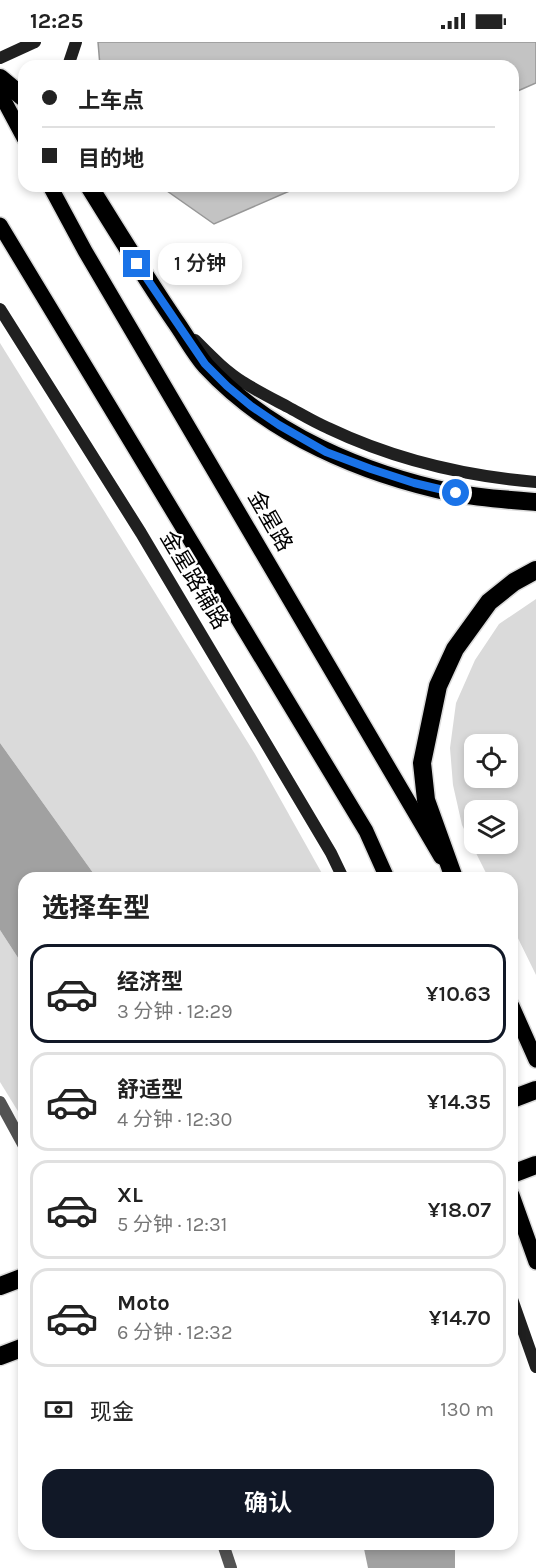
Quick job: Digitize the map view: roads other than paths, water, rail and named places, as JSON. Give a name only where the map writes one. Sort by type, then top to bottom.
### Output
[{"type":"highway","points":[[0,78],[18,93]]},
{"type":"highway","points":[[93,192],[150,284],[205,364],[227,386],[279,425],[326,452],[424,486],[456,493],[536,502]]},
{"type":"highway","points":[[451,872],[426,800],[422,763],[438,686],[455,649],[489,602],[514,582],[536,570]]},
{"type":"highway","points":[[518,1097],[536,1090]]},
{"type":"highway","points":[[518,1172],[536,1165]]},
{"type":"highway","points":[[0,1286],[18,1279]]},
{"type":"highway","points":[[0,1356],[18,1349]]},
{"type":"main road","points":[[0,93],[18,127]]},
{"type":"main road","name":"金星路","points":[[53,192],[91,261],[449,872]]},
{"type":"main road","points":[[0,225],[366,831],[384,872]]},
{"type":"main road","points":[[518,1020],[536,1060]]},
{"type":"main road","points":[[518,1212],[536,1262]]},
{"type":"street","points":[[0,58],[35,42]]},
{"type":"street","points":[[70,60],[76,42]]},
{"type":"street","name":"金星路辅路","points":[[0,309],[147,543],[340,872]]},
{"type":"street","points":[[176,322],[217,362],[243,382],[329,429],[418,462],[455,471],[536,482]]},
{"type":"street","points":[[0,1102],[18,1135]]},
{"type":"street","points":[[518,1316],[536,1367]]},
{"type":"street","points":[[225,1550],[231,1568]]}]
